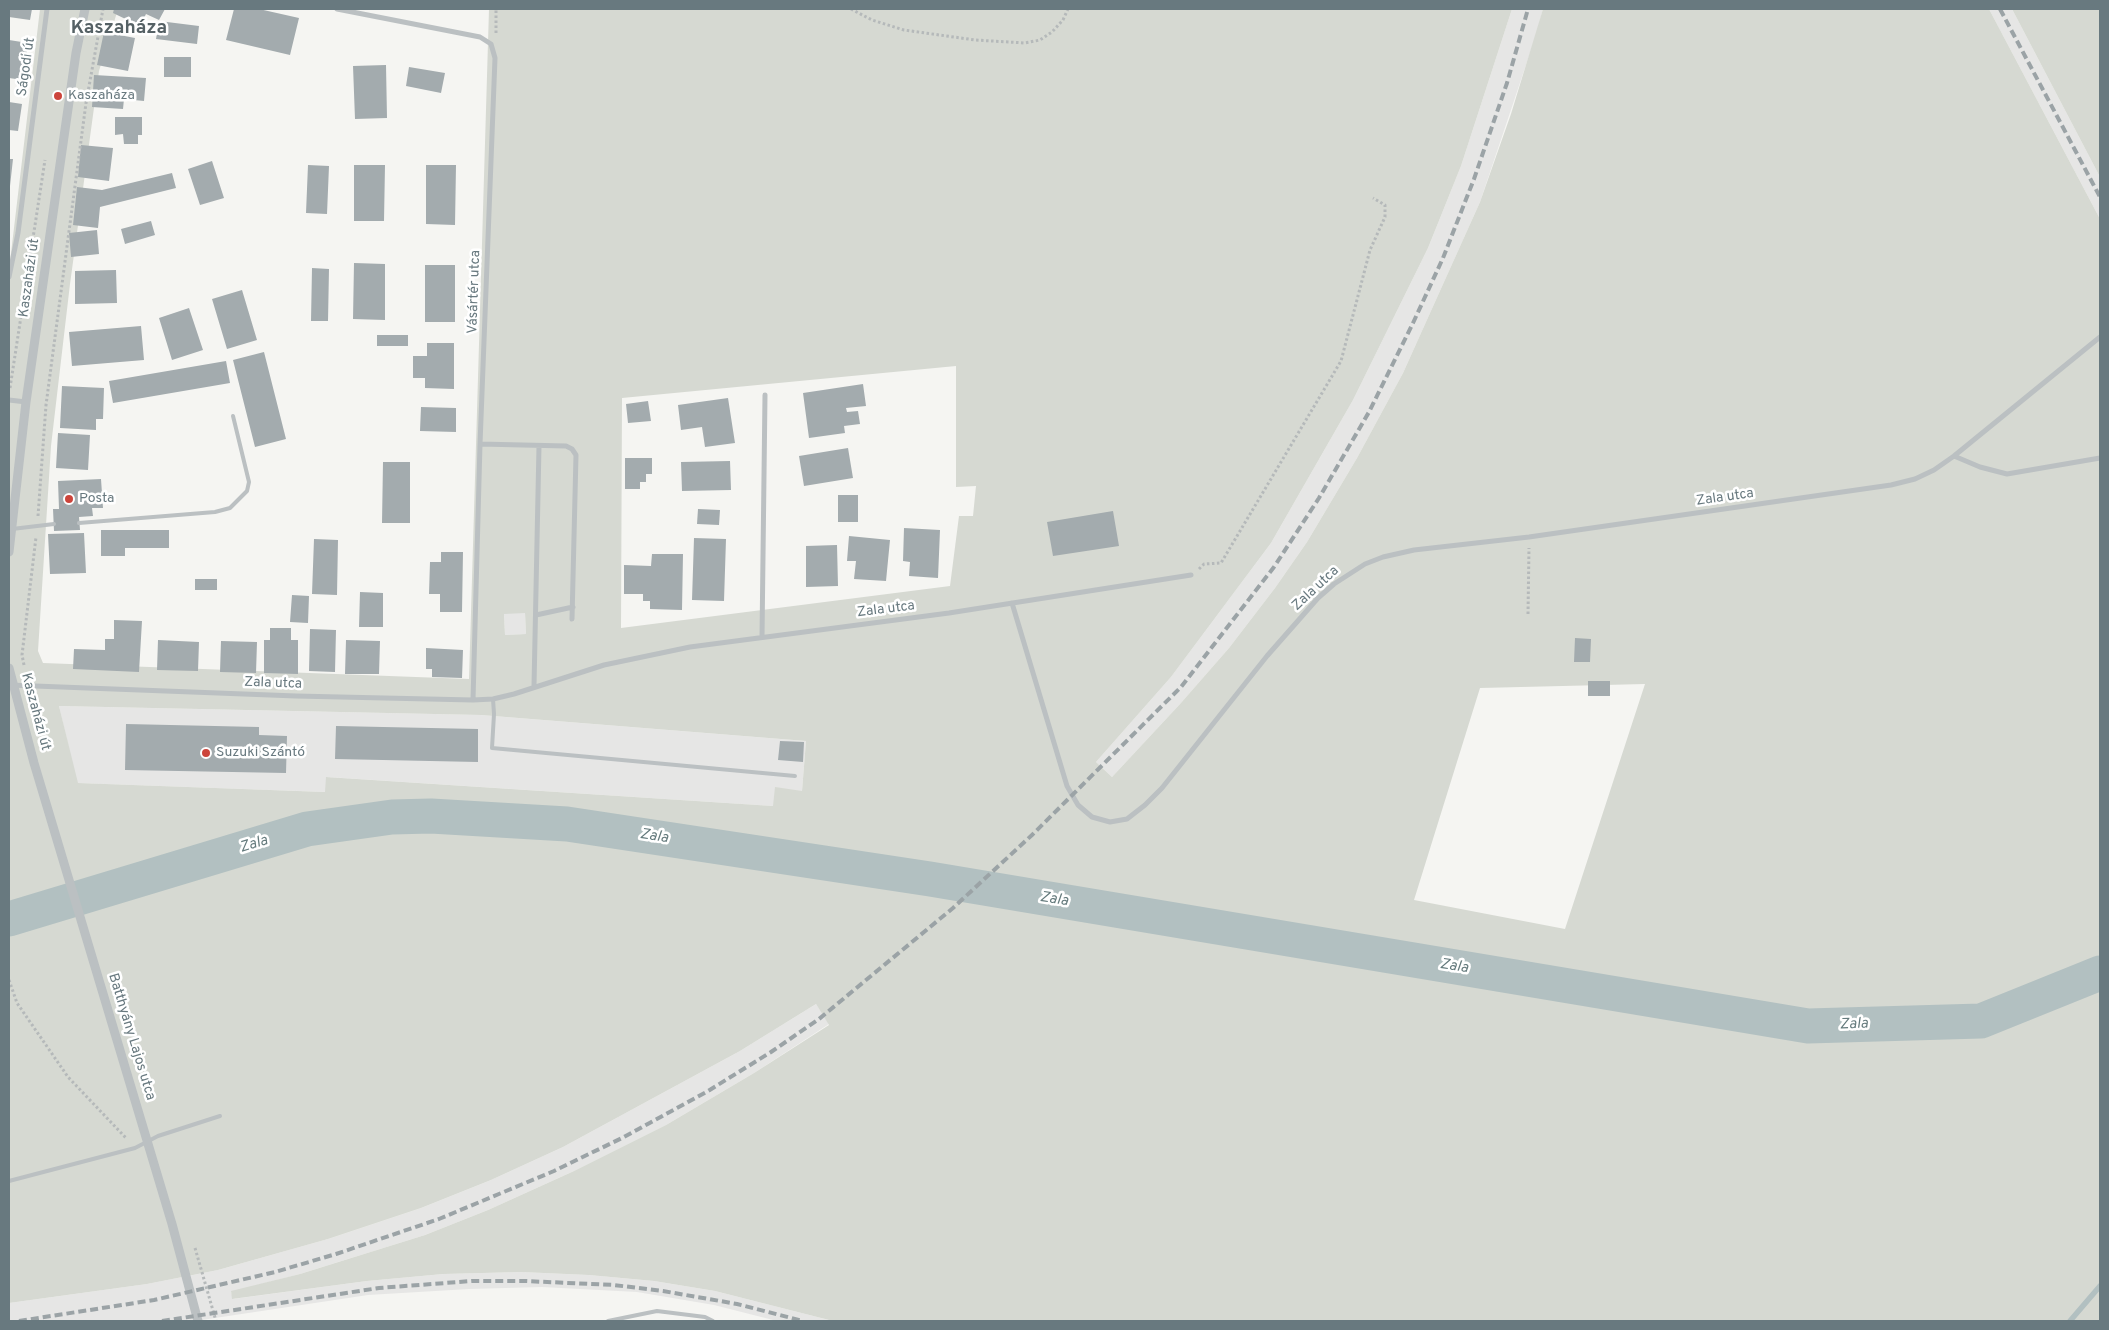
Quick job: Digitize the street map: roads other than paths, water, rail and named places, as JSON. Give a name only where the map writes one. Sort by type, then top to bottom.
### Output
[{"type":"street","name":"Ságodi út","points":[[9,277],[18,233],[47,9]]},
{"type":"street","name":"Kaszaházi út","points":[[9,552],[10,529],[26,402],[76,53],[85,9]]},
{"type":"street","name":"Vásártér utca","points":[[337,9],[480,37],[486,40],[493,49],[496,70],[480,444],[473,700]]},
{"type":"street","name":"Zala utca","points":[[1012,603],[1067,786],[1083,811],[1092,817],[1110,822],[1127,819],[1134,815],[1162,788],[1267,656],[1318,598],[1349,573],[1383,557],[1414,550],[1529,537],[1891,485],[1915,479],[1934,470],[1954,456],[2100,337]]},
{"type":"street","points":[[762,637],[765,395]]},
{"type":"street","points":[[9,400],[26,402]]},
{"type":"street","points":[[480,444],[566,446],[572,449],[576,455],[572,619]]},
{"type":"street","points":[[534,686],[539,446]]},
{"type":"street","points":[[1954,456],[1980,467],[2007,474],[2100,458]]},
{"type":"street","name":"Zala utca","points":[[10,685],[286,696],[493,699],[604,665],[690,647],[949,614],[1191,575]]},
{"type":"street","points":[[536,615],[573,607]]},
{"type":"street","name":"Kaszaházi út","points":[[9,668],[10,685],[34,763]]},
{"type":"street","name":"Batthyány Lajos utca","points":[[34,763],[148,1141],[198,1321]]},
{"type":"lane","points":[[79,523],[215,512],[230,508],[247,491],[249,482],[248,468],[233,416]]},
{"type":"lane","points":[[10,529],[54,524]]},
{"type":"lane","points":[[493,699],[492,748],[796,776]]},
{"type":"lane","points":[[9,1181],[135,1148],[158,1136],[220,1116]]},
{"type":"lane","points":[[608,1321],[656,1311],[704,1317],[713,1321]]},
{"type":"waterway","name":"Zala","points":[[9,919],[307,829],[392,817],[431,816],[567,824],[930,879],[1808,1026],[1981,1021],[2100,973]]},
{"type":"waterway","points":[[2070,1321],[2100,1286]]},
{"type":"railway","points":[[19,1321],[154,1300],[275,1272],[336,1254],[439,1219],[554,1171],[624,1137],[708,1091],[771,1052],[819,1019],[953,908],[1032,835],[1181,687],[1274,567],[1319,498],[1369,412],[1443,258],[1474,179],[1507,83],[1528,9]]},
{"type":"railway","points":[[2000,9],[2100,197]]},
{"type":"railway","points":[[162,1321],[379,1288],[472,1281],[614,1285],[663,1291],[737,1304],[803,1321]]},
{"type":"place","name":"Kaszaháza","points":[[58,96]]},
{"type":"place","name":"Posta","points":[[69,499]]},
{"type":"place","name":"Suzuki Szántó","points":[[206,753]]},
{"type":"district","name":"Kaszaháza","points":[[119,29]]}]
